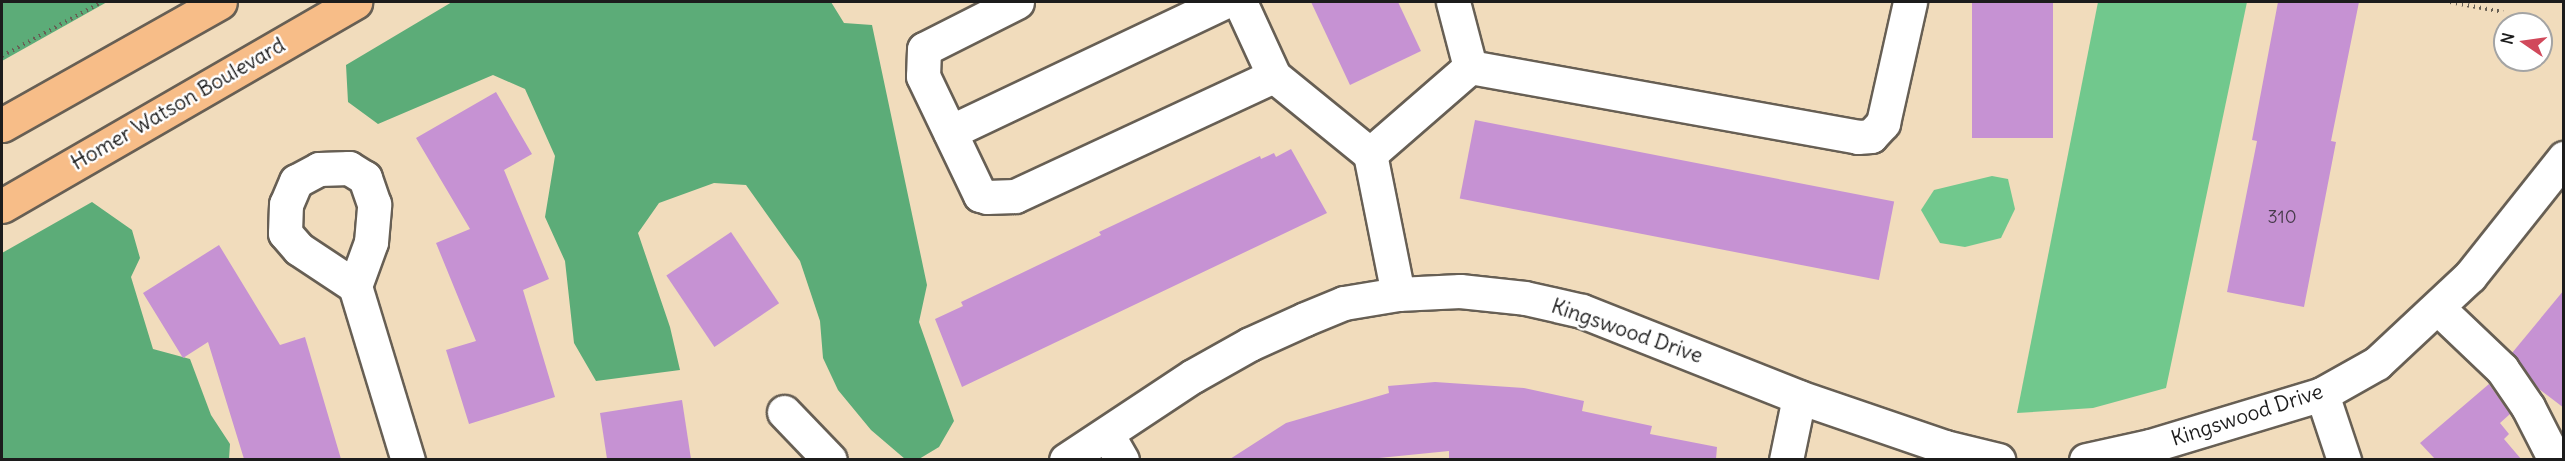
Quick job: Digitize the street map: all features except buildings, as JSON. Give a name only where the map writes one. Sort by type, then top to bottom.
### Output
[{"type":"main road","points":[[2,125],[220,2]]},
{"type":"main road","name":"Homer Watson Boulevard","points":[[2,206],[355,2]]},
{"type":"street","points":[[1017,2],[924,49],[923,76],[980,195],[1000,199],[1016,196],[1274,76]]},
{"type":"street","points":[[950,132],[1224,2]]},
{"type":"street","points":[[1240,2],[1274,76],[1370,154],[1398,294]]},
{"type":"street","points":[[1453,2],[1470,67]]},
{"type":"street","points":[[1470,67],[1858,137],[1871,136],[1883,123],[1910,2]]},
{"type":"street","points":[[1370,154],[1470,67]]},
{"type":"street","name":"Kingswood Drive","points":[[2086,459],[2150,446],[2322,394],[2377,363],[2439,309],[2564,158]]},
{"type":"street","points":[[355,286],[408,459]]},
{"type":"street","name":"Kingswood Drive","points":[[1066,459],[1114,447],[1250,344],[1344,303],[1398,294],[1460,291],[1526,298],[1582,311],[1799,397],[1945,447],[1998,459]]},
{"type":"street","points":[[2439,309],[2502,369],[2528,407],[2557,457]]},
{"type":"street","points":[[2322,394],[2344,459]]},
{"type":"street","points":[[1786,459],[1799,397]]},
{"type":"street","points":[[784,412],[830,459]]},
{"type":"path","points":[[2,56],[102,2]]},
{"type":"path","points":[[2450,2],[2503,12]]},
{"type":"green space","points":[[2,2],[107,2],[2,61]]},
{"type":"green space","points":[[452,2],[831,2],[844,23],[872,25],[927,285],[919,322],[954,421],[939,447],[919,459],[905,459],[871,430],[838,390],[823,358],[820,321],[800,261],[746,185],[714,183],[659,203],[638,233],[670,327],[680,370],[596,381],[574,343],[565,261],[545,217],[555,156],[525,89],[493,75],[378,124],[348,102],[346,65]]},
{"type":"green space","points":[[2098,2],[2247,2],[2166,388],[2093,408],[2017,413]]},
{"type":"green space","points":[[1992,176],[2008,179],[2015,209],[2001,238],[1965,247],[1940,243],[1921,210],[1934,190]]},
{"type":"green space","points":[[92,202],[132,230],[140,258],[131,277],[153,349],[190,359],[211,415],[230,444],[229,459],[2,459],[2,253]]}]
